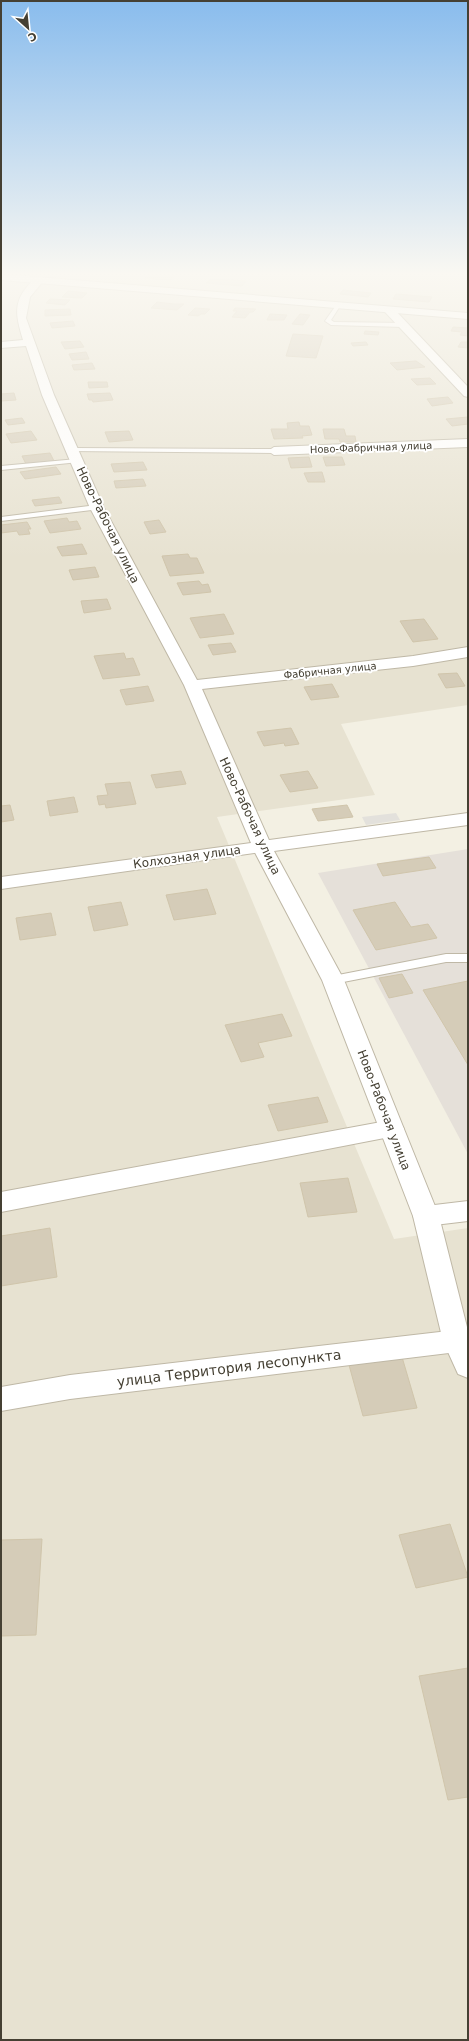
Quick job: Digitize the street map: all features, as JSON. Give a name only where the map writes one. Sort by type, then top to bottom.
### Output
[{"type":"street","name":"Ново-Рабочая улица","points":[[38,368],[96,507],[192,685],[262,847],[333,980],[426,1216],[457,1341],[468,1366]]},
{"type":"street","points":[[444,368],[468,394]]},
{"type":"street","name":"Ново-Фабричная улица","points":[[274,451],[468,443]]},
{"type":"street","name":"Фабричная улица","points":[[192,685],[412,661],[468,652]]},
{"type":"street","name":"Колхозная улица","points":[[1,882],[468,819]]},
{"type":"street","points":[[1,1202],[392,1129]]},
{"type":"street","points":[[426,1216],[468,1211]]},
{"type":"street","name":"улица Территория лесопункта","points":[[1,1399],[70,1387],[457,1341]]},
{"type":"lane","points":[[1,468],[74,455],[274,451]]},
{"type":"lane","points":[[1,518],[96,507]]},
{"type":"lane","points":[[333,980],[446,958],[468,958]]},
{"type":"shaded area","points":[[1,368],[468,368],[468,705],[341,724],[375,795],[217,817],[394,1239],[468,1228],[468,2040],[1,2040]]},
{"type":"shaded area","points":[[396,813],[400,820],[366,825],[362,817]]},
{"type":"shaded area","points":[[468,849],[468,1154],[318,873]]},
{"type":"building","points":[[73,368],[95,369],[74,370]]},
{"type":"building","points":[[395,368],[413,368],[397,370]]},
{"type":"building","points":[[430,378],[436,384],[417,385],[411,379]]},
{"type":"building","points":[[88,382],[107,382],[108,387],[89,388]]},
{"type":"building","points":[[14,393],[16,400],[1,401],[1,394]]},
{"type":"building","points":[[110,393],[113,400],[93,402],[92,400],[89,400],[87,394]]},
{"type":"building","points":[[448,397],[453,403],[432,406],[427,399]]},
{"type":"building","points":[[468,417],[468,424],[452,426],[446,419]]},
{"type":"building","points":[[22,418],[25,423],[8,425],[5,420]]},
{"type":"building","points":[[299,422],[300,426],[309,426],[312,435],[302,436],[303,438],[274,439],[271,429],[288,429],[287,423]]},
{"type":"building","points":[[323,429],[344,429],[346,436],[355,436],[356,442],[340,442],[339,439],[325,439]]},
{"type":"building","points":[[31,431],[37,440],[11,443],[6,434]]},
{"type":"building","points":[[129,431],[133,440],[109,442],[105,432]]},
{"type":"building","points":[[50,453],[54,461],[26,464],[22,456]]},
{"type":"building","points":[[309,457],[312,467],[291,468],[288,458]]},
{"type":"building","points":[[323,457],[342,457],[345,465],[326,466]]},
{"type":"building","points":[[143,462],[147,470],[114,472],[111,464]]},
{"type":"building","points":[[56,467],[61,474],[25,479],[20,472]]},
{"type":"building","points":[[322,472],[325,482],[308,482],[304,473]]},
{"type":"building","points":[[143,479],[146,486],[116,488],[114,481]]},
{"type":"building","points":[[59,497],[62,503],[35,506],[32,500]]},
{"type":"building","points":[[67,518],[69,522],[77,521],[81,529],[50,533],[44,521]]},
{"type":"building","points":[[159,520],[166,532],[150,534],[144,522]]},
{"type":"building","points":[[27,522],[31,529],[28,529],[30,534],[19,535],[17,531],[1,533],[1,525]]},
{"type":"building","points":[[82,544],[87,554],[62,556],[57,547]]},
{"type":"building","points":[[188,554],[190,558],[197,558],[204,573],[170,576],[162,556]]},
{"type":"building","points":[[95,567],[99,577],[73,580],[69,570]]},
{"type":"building","points":[[199,581],[202,585],[208,584],[211,592],[183,595],[177,583]]},
{"type":"building","points":[[107,599],[111,609],[84,613],[81,601]]},
{"type":"building","points":[[224,614],[234,634],[200,638],[190,618]]},
{"type":"building","points":[[424,619],[438,639],[413,642],[400,621]]},
{"type":"building","points":[[231,643],[236,652],[213,655],[208,645]]},
{"type":"building","points":[[124,653],[126,659],[133,658],[140,675],[103,679],[94,656]]},
{"type":"building","points":[[457,673],[465,686],[446,688],[438,674]]},
{"type":"building","points":[[332,684],[339,697],[311,700],[304,687]]},
{"type":"building","points":[[148,686],[154,701],[126,705],[120,690]]},
{"type":"building","points":[[291,728],[299,744],[285,746],[284,743],[264,746],[257,732]]},
{"type":"building","points":[[181,771],[186,784],[156,788],[151,775]]},
{"type":"building","points":[[308,771],[318,788],[290,792],[280,775]]},
{"type":"building","points":[[130,782],[136,804],[106,808],[105,804],[99,805],[97,796],[108,795],[105,784]]},
{"type":"building","points":[[74,797],[78,812],[50,816],[47,801]]},
{"type":"building","points":[[10,805],[14,820],[1,822],[1,806]]},
{"type":"building","points":[[347,805],[353,817],[318,821],[312,809]]},
{"type":"building","points":[[429,857],[436,868],[383,876],[377,864]]},
{"type":"building","points":[[207,889],[216,914],[174,920],[166,895]]},
{"type":"building","points":[[121,902],[128,925],[94,931],[88,907]]},
{"type":"building","points":[[395,902],[411,927],[428,924],[437,938],[376,950],[353,910]]},
{"type":"building","points":[[51,913],[56,935],[20,940],[16,918]]},
{"type":"building","points":[[402,974],[413,993],[389,998],[379,978]]},
{"type":"building","points":[[468,981],[468,1065],[423,990]]},
{"type":"building","points":[[282,1014],[292,1036],[258,1043],[264,1057],[241,1062],[225,1025]]},
{"type":"building","points":[[318,1097],[328,1122],[278,1131],[268,1105]]},
{"type":"building","points":[[348,1178],[357,1212],[308,1217],[300,1183]]},
{"type":"building","points":[[50,1228],[57,1277],[1,1286],[1,1236]]},
{"type":"building","points":[[402,1357],[417,1408],[363,1416],[349,1365]]},
{"type":"building","points":[[450,1524],[468,1577],[416,1588],[399,1535]]},
{"type":"building","points":[[42,1539],[36,1635],[1,1636],[1,1540]]},
{"type":"building","points":[[468,1668],[468,1797],[448,1800],[419,1676]]}]
